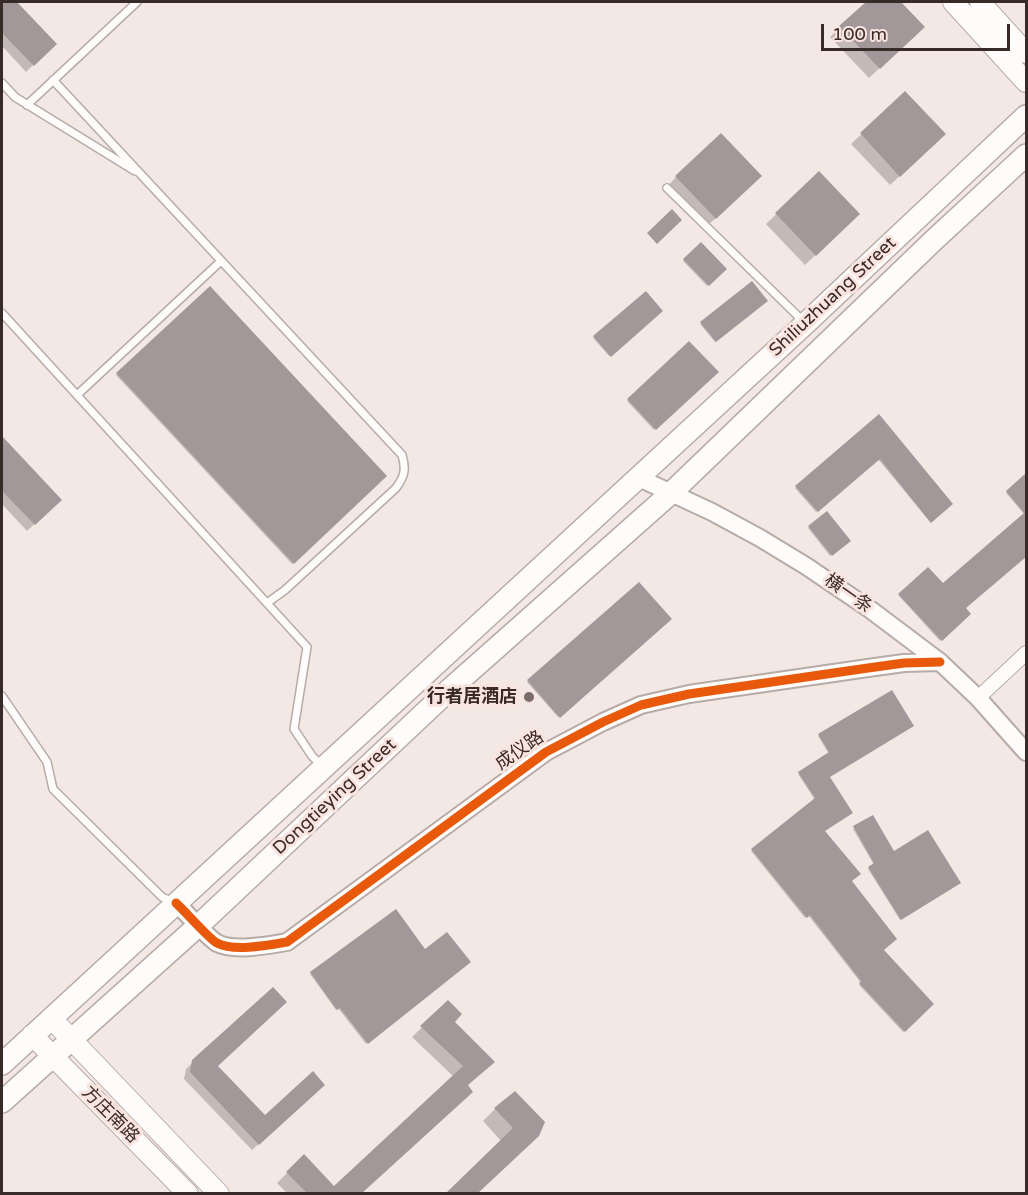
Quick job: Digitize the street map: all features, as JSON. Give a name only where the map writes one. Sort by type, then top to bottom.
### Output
[{"type":"main road","points":[[953,2],[1026,82]]},
{"type":"main road","points":[[980,2],[1026,53]]},
{"type":"main road","name":"Shiliuzhuang Street","points":[[639,478],[1026,116]]},
{"type":"main road","name":"Shiliuzhuang Street","points":[[670,494],[934,240],[1026,155]]},
{"type":"main road","name":"Dongtieying Street","points":[[2,1064],[639,478]]},
{"type":"main road","name":"Dongtieying Street","points":[[2,1102],[199,925],[450,689],[670,494]]},
{"type":"main road","points":[[51,1018],[219,1194]]},
{"type":"main road","name":"方庄南路","points":[[32,1035],[188,1194]]},
{"type":"street","name":"横一条","points":[[639,478],[712,512],[806,566],[871,610],[940,662],[978,698],[1026,752]]},
{"type":"street","points":[[978,698],[1026,653]]},
{"type":"street","name":"成仪路","points":[[176,903],[216,943],[231,946],[287,942],[546,752],[641,705],[689,694],[867,668],[904,663],[940,662]]},
{"type":"lane","points":[[27,105],[137,2]]},
{"type":"lane","points":[[53,80],[402,455],[405,466],[404,477],[396,488],[285,590],[267,603]]},
{"type":"lane","points":[[2,83],[15,97],[27,105],[142,176]]},
{"type":"lane","points":[[667,188],[806,324]]},
{"type":"lane","points":[[77,395],[221,261]]},
{"type":"lane","points":[[2,311],[307,647],[294,729],[312,756],[324,768]]},
{"type":"lane","points":[[2,696],[47,762],[53,789],[162,897],[176,903]]},
{"type":"building","points":[[2,2],[17,2],[57,44],[34,66],[2,33]]},
{"type":"building","points":[[866,2],[901,2],[925,27],[880,69],[839,26]]},
{"type":"building","points":[[905,91],[946,134],[900,177],[860,133]]},
{"type":"building","points":[[721,133],[762,176],[716,219],[675,176]]},
{"type":"building","points":[[819,171],[860,214],[816,256],[775,213]]},
{"type":"building","points":[[672,209],[682,220],[657,244],[647,233]]},
{"type":"building","points":[[701,242],[727,269],[709,286],[683,259]]},
{"type":"building","points":[[752,281],[768,301],[716,342],[700,322]]},
{"type":"building","points":[[210,286],[387,476],[294,564],[116,373]]},
{"type":"building","points":[[646,291],[663,311],[611,357],[593,336]]},
{"type":"building","points":[[689,341],[719,372],[656,430],[627,399]]},
{"type":"building","points":[[879,414],[953,504],[931,523],[880,459],[818,512],[795,486]]},
{"type":"building","points":[[2,436],[62,500],[35,525],[2,491]]},
{"type":"building","points":[[1026,473],[1026,557],[966,608],[971,614],[942,641],[898,594],[928,567],[943,583],[1024,513],[1006,491]]},
{"type":"building","points":[[827,511],[851,541],[832,556],[808,526]]},
{"type":"building","points":[[639,582],[672,619],[560,718],[527,680]]},
{"type":"building","points":[[892,690],[914,726],[830,777],[853,813],[825,831],[861,874],[852,881],[897,939],[884,950],[934,1004],[905,1032],[859,983],[861,981],[810,915],[807,918],[751,849],[815,798],[798,772],[829,752],[818,734]]},
{"type":"building","points":[[873,815],[894,851],[928,830],[961,883],[901,920],[868,867],[874,863],[853,826]]},
{"type":"building","points":[[396,909],[425,949],[447,932],[471,962],[368,1044],[340,1008],[337,1010],[310,972]]},
{"type":"building","points":[[273,987],[287,1002],[218,1066],[265,1115],[313,1071],[325,1085],[259,1145],[190,1072],[192,1060]]},
{"type":"building","points":[[448,1000],[462,1014],[455,1022],[495,1062],[468,1085],[473,1092],[361,1194],[308,1194],[286,1172],[304,1154],[334,1186],[463,1066],[420,1026]]},
{"type":"building","points":[[515,1091],[545,1122],[539,1136],[477,1194],[445,1194],[513,1128],[494,1108]]},
{"type":"cycle path","points":[[176,903],[213,940],[224,946],[252,947],[287,942],[546,752],[641,705],[689,694],[868,668],[904,663],[940,662]]},
{"type":"place","name":"行者居酒店","points":[[529,697]]}]
